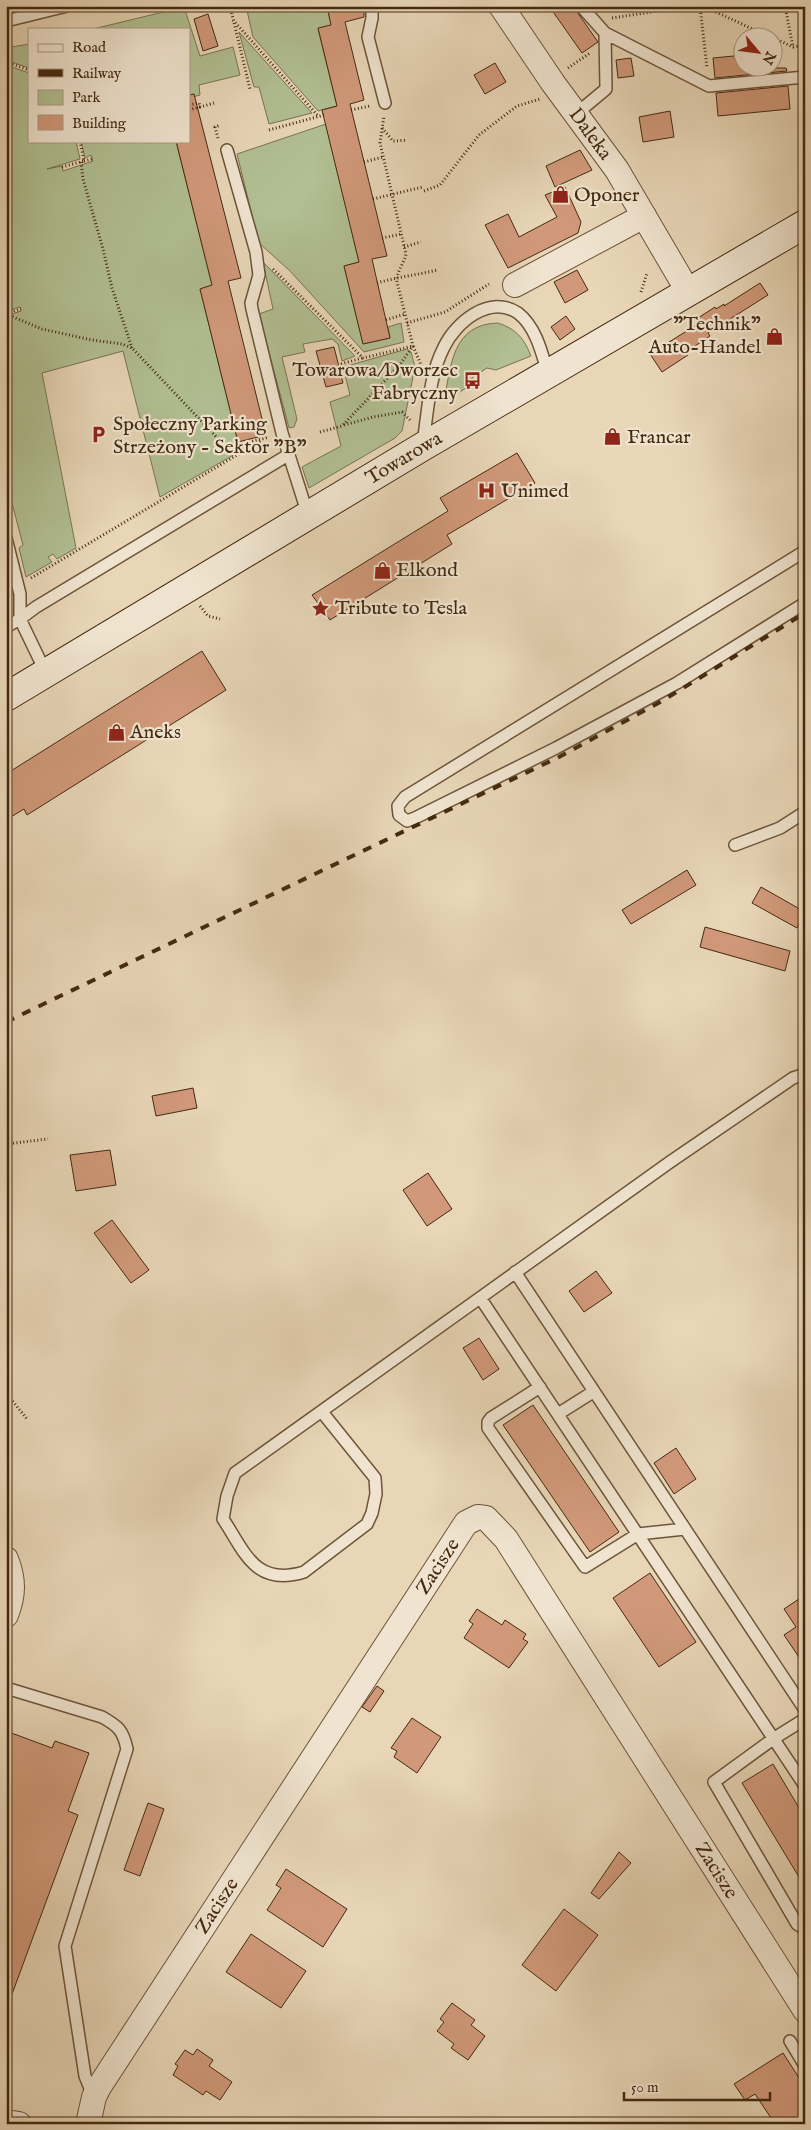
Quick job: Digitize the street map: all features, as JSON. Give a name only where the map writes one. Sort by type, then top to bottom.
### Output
[{"type":"main road","name":"Towarowa","points":[[6,697],[422,447],[805,224]]},
{"type":"street","name":"Daleka","points":[[501,6],[617,170],[689,292]]},
{"type":"street","points":[[515,286],[644,216]]},
{"type":"street","name":"Zacisze","points":[[88,2124],[94,2097],[99,2087],[466,1523],[478,1517],[486,1518],[506,1539],[805,2010]]},
{"type":"street","points":[[6,1615],[12,1594],[10,1570]]},
{"type":"street","points":[[6,2122],[19,2124]]},
{"type":"lane","points":[[6,21],[67,6]]},
{"type":"lane","points":[[372,6],[371,25],[368,36],[385,102]]},
{"type":"lane","points":[[581,6],[605,38],[709,86],[805,77]]},
{"type":"lane","points":[[576,114],[606,89],[605,38]]},
{"type":"lane","points":[[227,150],[256,252],[260,274],[251,304],[252,309],[282,433],[308,516]]},
{"type":"lane","points":[[503,308],[515,286]]},
{"type":"lane","points":[[422,447],[434,376],[443,348],[451,333],[461,322],[477,312],[490,308],[503,308],[518,313],[541,348],[548,374]]},
{"type":"lane","points":[[6,627],[288,455]]},
{"type":"lane","points":[[6,538],[18,585],[21,606],[20,619],[46,674]]},
{"type":"lane","points":[[805,552],[405,797],[398,806],[398,814],[407,821],[415,818],[556,748],[677,683],[805,602]]},
{"type":"lane","points":[[734,844],[780,828],[805,812]]},
{"type":"lane","points":[[322,1412],[375,1478],[376,1494],[372,1513],[366,1524],[304,1572],[292,1576],[273,1575],[254,1567],[223,1519],[227,1496],[235,1473],[481,1299],[515,1272],[670,1162],[793,1078],[805,1074]]},
{"type":"lane","points":[[515,1272],[805,1710]]},
{"type":"lane","points":[[481,1299],[805,1786]]},
{"type":"lane","points":[[540,1387],[491,1418],[488,1422],[488,1428],[585,1567],[638,1534],[685,1529]]},
{"type":"lane","points":[[558,1414],[593,1392]]},
{"type":"lane","points":[[6,1688],[102,1717],[116,1724],[124,1736],[127,1749],[64,1946],[85,2076],[94,2097]]},
{"type":"lane","points":[[805,1719],[773,1739],[714,1782],[797,1924],[805,1929]]},
{"type":"lane","points":[[790,2041],[805,2066]]},
{"type":"path","points":[[230,6],[250,89]]},
{"type":"path","points":[[593,20],[690,6]]},
{"type":"path","points":[[709,86],[701,6],[750,28]]},
{"type":"path","points":[[785,6],[793,47]]},
{"type":"path","points":[[233,20],[321,116],[269,130]]},
{"type":"path","points":[[564,71],[605,38]]},
{"type":"path","points":[[784,43],[793,47],[805,45]]},
{"type":"path","points":[[6,62],[28,70]]},
{"type":"path","points":[[373,199],[440,185],[479,135],[517,106],[548,98]]},
{"type":"path","points":[[385,102],[380,143],[402,234],[405,260],[396,277],[413,346],[423,370]]},
{"type":"path","points":[[190,105],[199,103],[200,107]]},
{"type":"path","points":[[190,110],[214,103]]},
{"type":"path","points":[[382,128],[393,141],[407,140]]},
{"type":"path","points":[[80,142],[83,179],[112,288],[132,348]]},
{"type":"path","points":[[364,162],[384,157]]},
{"type":"path","points":[[62,167],[92,159]]},
{"type":"path","points":[[382,238],[402,234]]},
{"type":"path","points":[[404,247],[421,242]]},
{"type":"path","points":[[256,252],[363,358]]},
{"type":"path","points":[[377,283],[396,277],[418,275],[437,270]]},
{"type":"path","points":[[639,300],[647,274]]},
{"type":"path","points":[[407,323],[444,312],[489,284]]},
{"type":"path","points":[[6,314],[20,309]]},
{"type":"path","points":[[6,314],[42,329],[92,340],[122,344],[132,348],[223,444],[231,447],[282,433]]},
{"type":"path","points":[[386,320],[405,314]]},
{"type":"path","points":[[341,364],[413,346]]},
{"type":"path","points":[[342,426],[399,366],[413,346]]},
{"type":"path","points":[[320,432],[373,417],[402,412],[413,422]]},
{"type":"path","points":[[18,585],[265,439]]},
{"type":"path","points":[[198,604],[208,616],[220,620]]},
{"type":"path","points":[[6,1144],[48,1139]]},
{"type":"path","points":[[6,1392],[27,1419]]},
{"type":"green space","points":[[246,6],[327,6],[331,25],[318,29],[337,106],[318,111],[253,37]]},
{"type":"green space","points":[[184,7],[200,56],[233,47],[240,75],[199,85],[200,95],[190,98],[190,28],[97,28]]},
{"type":"green space","points":[[239,32],[312,113],[269,124],[259,87],[254,87]]},
{"type":"green space","points":[[28,44],[28,68],[6,60],[6,48]]},
{"type":"green space","points":[[6,65],[28,73],[28,142],[76,142],[80,159],[47,169],[62,166],[63,171],[93,161],[91,155],[85,158],[81,142],[176,142],[212,285],[200,289],[238,442],[232,444],[233,449],[251,445],[160,497],[123,351],[42,373],[76,548],[57,559],[53,554],[48,557],[52,562],[26,577],[19,548],[23,545],[6,480],[6,316],[21,311],[20,307],[6,311]]},
{"type":"green space","points":[[326,124],[359,262],[344,266],[363,344],[390,338],[388,327],[401,323],[404,342],[364,352],[290,271],[259,243],[237,154]]},
{"type":"green space","points":[[263,262],[355,356],[342,361],[338,344],[332,339],[303,344],[305,352],[282,357],[297,419],[294,427],[289,428],[259,314],[273,309]]},
{"type":"green space","points":[[498,323],[510,328],[519,335],[531,356],[496,370],[487,368],[473,377],[468,387],[444,401],[456,349],[471,331],[483,325]]},
{"type":"green space","points":[[407,349],[411,352],[415,367],[402,431],[395,438],[309,488],[302,467],[341,446],[330,402],[350,395],[343,367]]},
{"type":"building","points":[[327,6],[364,6],[364,17],[345,22],[364,100],[350,104],[387,256],[372,259],[390,338],[363,344],[344,266],[359,262],[322,110],[337,106],[318,28],[331,25]]},
{"type":"building","points":[[549,6],[573,6],[598,42],[582,53]]},
{"type":"building","points":[[208,14],[218,46],[203,51],[194,19]]},
{"type":"building","points":[[734,56],[734,76],[715,78],[713,58]]},
{"type":"building","points":[[631,58],[634,76],[618,78],[616,60]]},
{"type":"building","points":[[495,63],[506,82],[485,94],[474,75]]},
{"type":"building","points":[[788,86],[790,109],[718,116],[716,93]]},
{"type":"building","points":[[194,94],[241,278],[228,281],[266,435],[238,442],[200,289],[212,285],[176,142],[190,142],[190,95]]},
{"type":"building","points":[[670,111],[674,137],[643,142],[639,117]]},
{"type":"building","points":[[580,150],[592,170],[555,187],[546,166]]},
{"type":"building","points":[[565,187],[581,222],[578,233],[508,268],[485,225],[508,214],[519,237],[557,217],[545,195]]},
{"type":"building","points":[[577,270],[588,290],[565,303],[554,282]]},
{"type":"building","points":[[760,283],[768,295],[708,333],[710,336],[686,352],[688,355],[662,372],[650,354],[701,322],[698,318],[715,307],[716,309],[724,304],[724,306]]},
{"type":"building","points":[[566,316],[575,329],[560,340],[551,327]]},
{"type":"building","points":[[334,347],[343,383],[326,387],[316,351]]},
{"type":"building","points":[[517,453],[535,483],[447,535],[452,544],[330,620],[312,595],[448,511],[440,498]]},
{"type":"building","name":"Aneks","points":[[202,651],[226,690],[27,815],[24,809],[6,820],[6,794],[12,790],[6,781],[6,774]]},
{"type":"building","points":[[687,870],[696,885],[631,924],[622,910]]},
{"type":"building","points":[[761,887],[805,912],[797,928],[752,903]]},
{"type":"building","points":[[705,927],[790,951],[785,971],[700,947]]},
{"type":"building","points":[[193,1088],[197,1108],[156,1116],[152,1096]]},
{"type":"building","points":[[110,1150],[116,1185],[76,1191],[70,1155]]},
{"type":"building","points":[[428,1173],[452,1209],[427,1226],[403,1190]]},
{"type":"building","points":[[112,1220],[149,1270],[131,1283],[94,1233]]},
{"type":"building","points":[[596,1271],[612,1293],[584,1312],[569,1291]]},
{"type":"building","points":[[479,1338],[499,1369],[483,1380],[463,1348]]},
{"type":"building","points":[[533,1405],[619,1532],[590,1552],[503,1425]]},
{"type":"building","points":[[676,1448],[696,1479],[674,1494],[654,1463]]},
{"type":"building","points":[[650,1573],[696,1642],[659,1667],[613,1598]]},
{"type":"building","points":[[805,1595],[805,1666],[784,1635],[796,1627],[784,1609]]},
{"type":"building","points":[[477,1609],[502,1625],[505,1620],[526,1634],[523,1639],[528,1642],[509,1668],[464,1638],[473,1624],[469,1621]]},
{"type":"building","points":[[377,1686],[384,1691],[370,1712],[362,1707]]},
{"type":"building","points":[[412,1718],[441,1737],[417,1773],[394,1757],[397,1751],[391,1748]]},
{"type":"building","points":[[6,1731],[52,1748],[55,1741],[89,1753],[68,1811],[78,1815],[8,2005],[6,2005]]},
{"type":"building","points":[[773,1764],[805,1818],[805,1887],[742,1783]]},
{"type":"building","points":[[148,1803],[164,1809],[140,1876],[124,1870]]},
{"type":"building","points":[[619,1852],[631,1863],[599,1899],[591,1893]]},
{"type":"building","points":[[286,1869],[347,1909],[323,1947],[267,1910],[281,1888],[276,1885]]},
{"type":"building","points":[[564,1909],[598,1935],[556,1991],[522,1965]]},
{"type":"building","points":[[251,1934],[306,1971],[281,2008],[226,1972]]},
{"type":"building","points":[[452,2003],[475,2020],[471,2025],[485,2036],[468,2060],[451,2048],[454,2044],[437,2031],[444,2022],[440,2019]]},
{"type":"building","points":[[197,2049],[213,2060],[209,2066],[232,2082],[220,2100],[206,2091],[203,2095],[173,2075],[178,2066],[175,2064],[185,2050],[193,2055]]},
{"type":"building","points":[[783,2053],[805,2087],[805,2124],[775,2124],[755,2094],[745,2100],[734,2084]]},
{"type":"railway","points":[[6,1022],[559,757],[662,701],[805,613]]},
{"type":"place","name":"Oponer","points":[[560,195]]},
{"type":"place","name":"\"Technik\" Auto-Handel","points":[[775,336]]},
{"type":"place","name":"Towarowa/Dworzec Fabryczny","points":[[472,381]]},
{"type":"place","name":"Społeczny Parking Strzeżony - Sektor \"B\"","points":[[99,435]]},
{"type":"place","name":"Francar","points":[[613,437]]},
{"type":"place","name":"Unimed","points":[[487,491]]},
{"type":"place","name":"Elkond","points":[[382,570]]},
{"type":"place","name":"Tribute to Tesla","points":[[321,608]]},
{"type":"place","name":"Aneks","points":[[116,732]]}]
